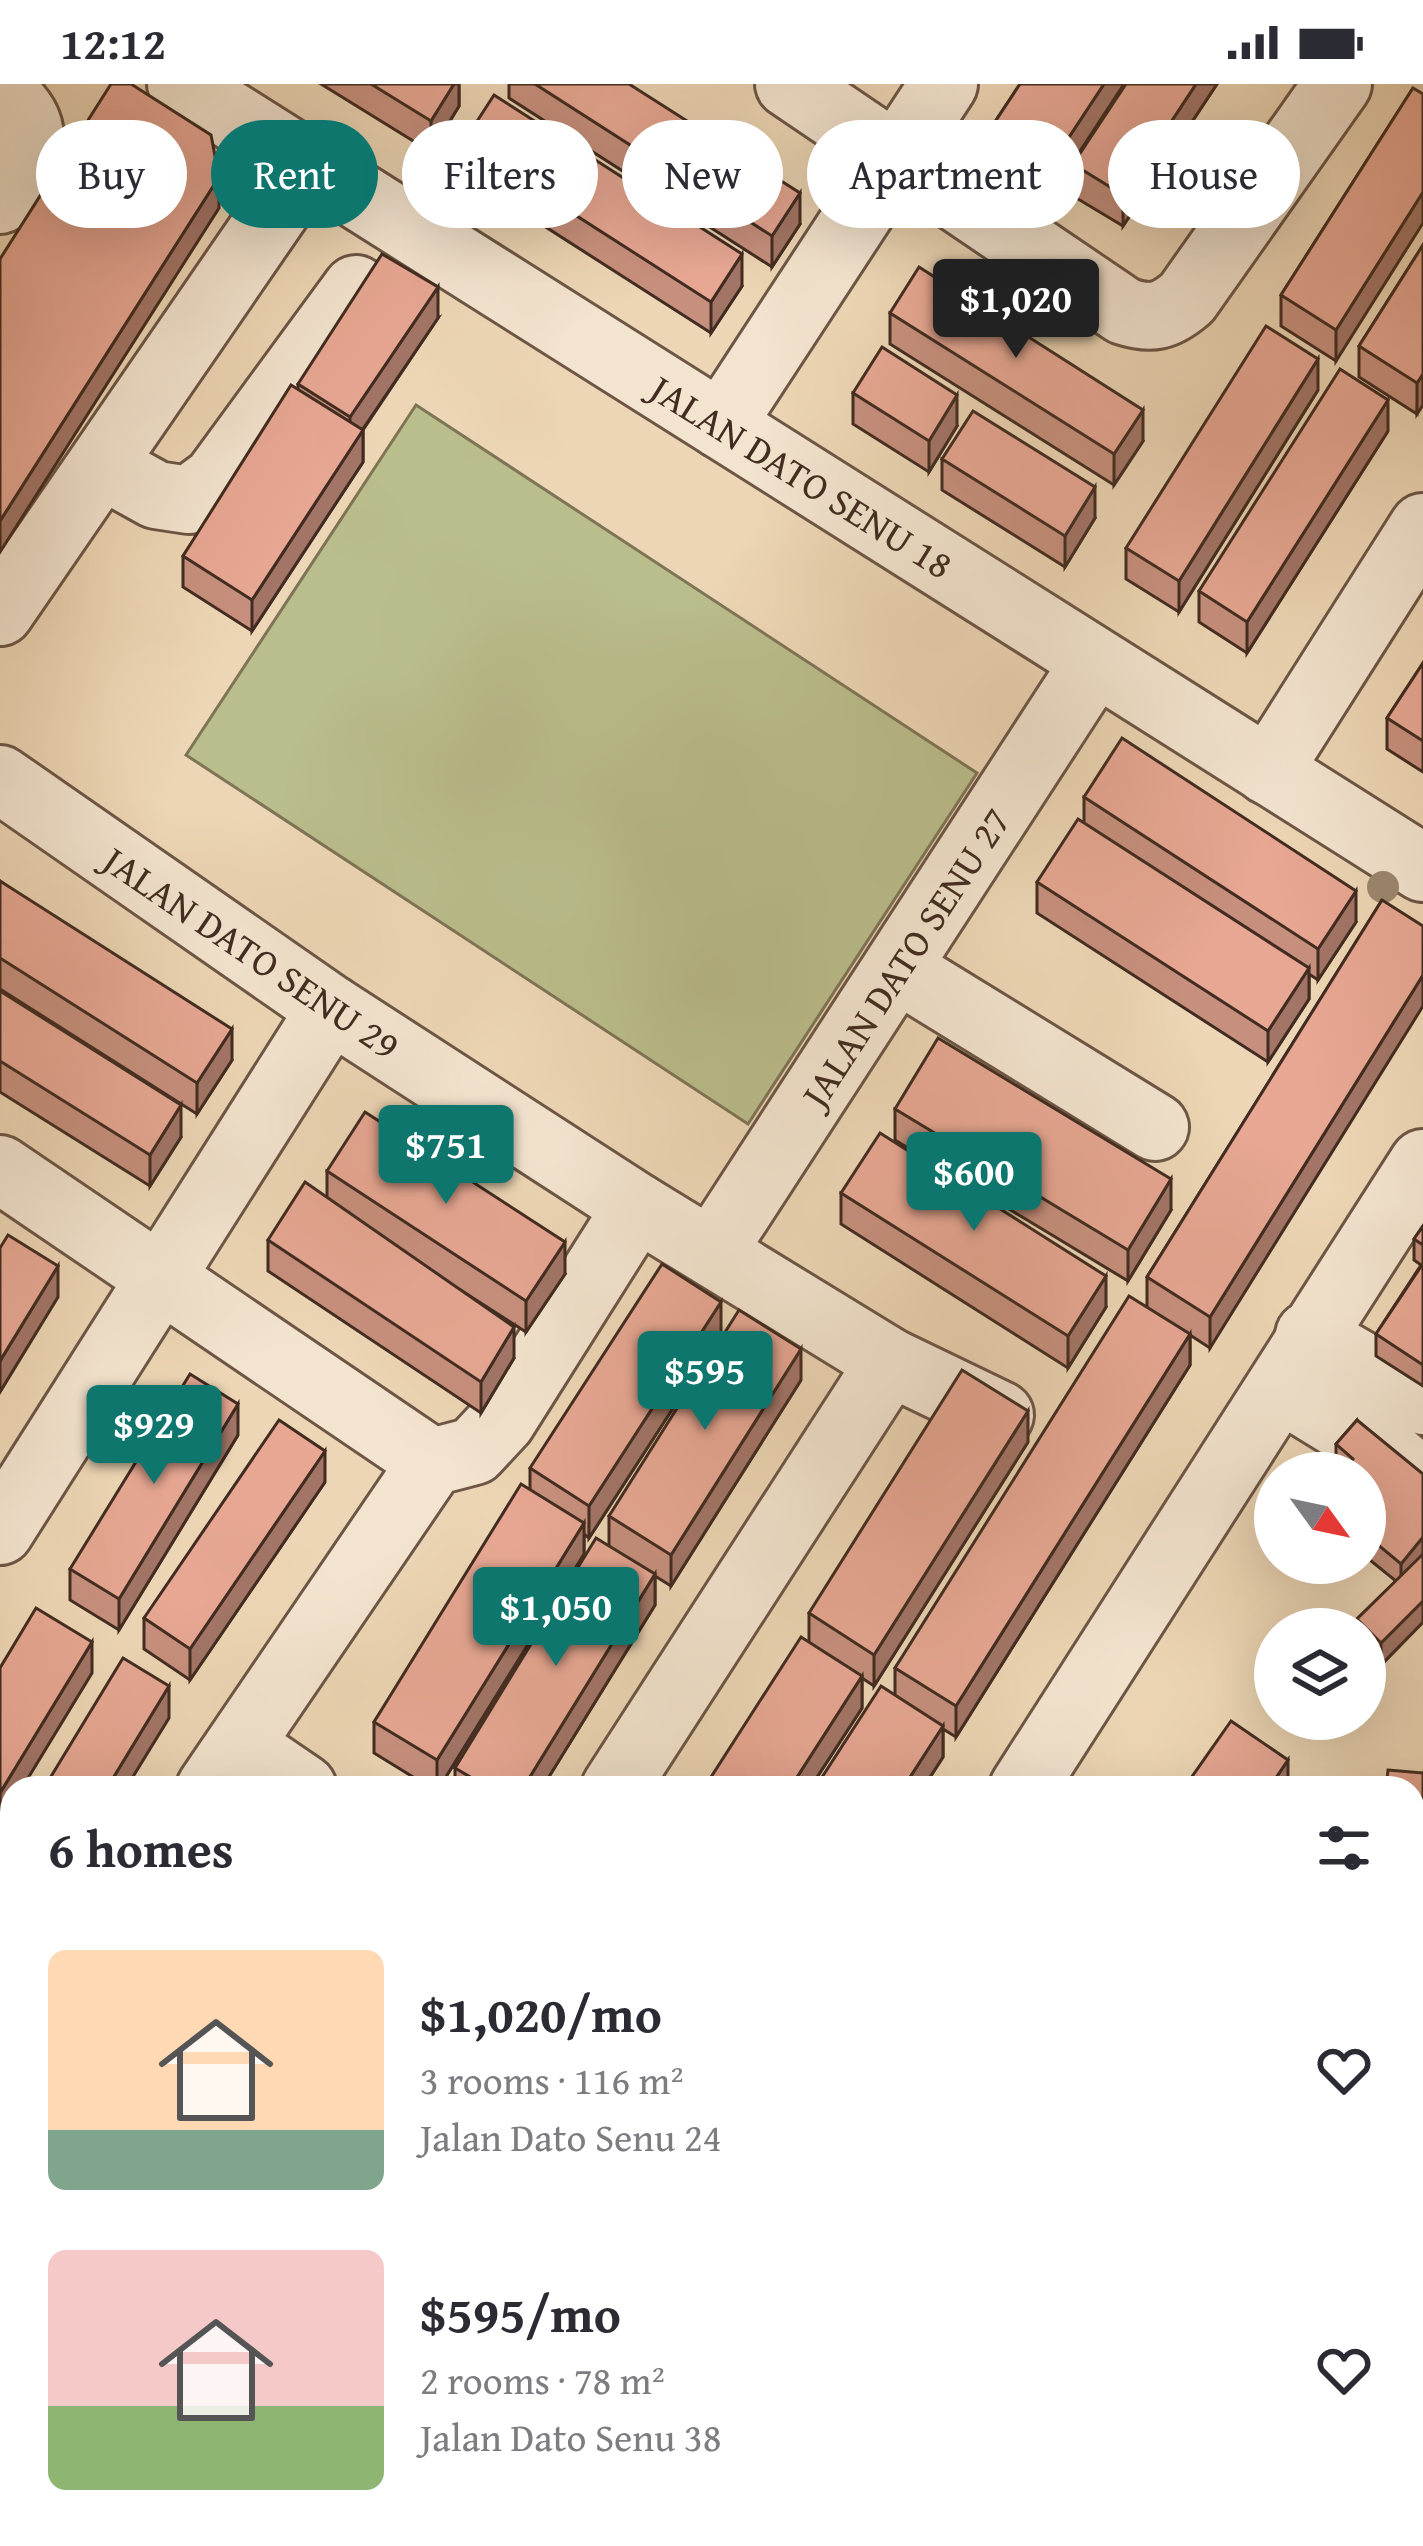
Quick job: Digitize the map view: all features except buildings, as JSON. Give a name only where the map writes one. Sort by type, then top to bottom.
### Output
[{"type":"street","name":"JALAN DATO SENU 18","points":[[181,84],[238,120]]},
{"type":"street","points":[[789,84],[842,120]]},
{"type":"street","points":[[920,120],[944,84]]},
{"type":"street","points":[[1001,228],[1124,311],[1146,318],[1169,314],[1187,298],[1338,84]]},
{"type":"street","points":[[0,90],[24,110],[31,132],[27,158],[0,200]]},
{"type":"street","name":"JALAN DATO SENU 18","points":[[378,208],[1423,868]]},
{"type":"street","points":[[0,612],[264,228]]},
{"type":"street","points":[[722,425],[850,228]]},
{"type":"street","points":[[101,465],[156,495],[189,500],[216,480],[356,290]]},
{"type":"street","points":[[1268,771],[1423,527]]},
{"type":"street","name":"JALAN DATO SENU 27","points":[[713,1250],[1095,662]]},
{"type":"street","name":"JALAN DATO SENU 29","points":[[0,779],[331,1009],[637,1207],[890,1362],[1000,1415]]},
{"type":"street","points":[[898,969],[1155,1127]]},
{"type":"street","points":[[0,1531],[331,1009]]},
{"type":"street","points":[[1031,1776],[1423,1163]]},
{"type":"street","points":[[0,1169],[432,1462]]},
{"type":"street","points":[[260,1776],[225,1766],[432,1462],[474,1451],[502,1421],[637,1207]]},
{"type":"street","points":[[1294,1361],[1423,1401]]},
{"type":"street","points":[[1294,1361],[1423,1483]]},
{"type":"street","points":[[623,1776],[890,1362]]},
{"type":"green space","points":[[416,405],[977,773],[748,1124],[186,755]]}]
